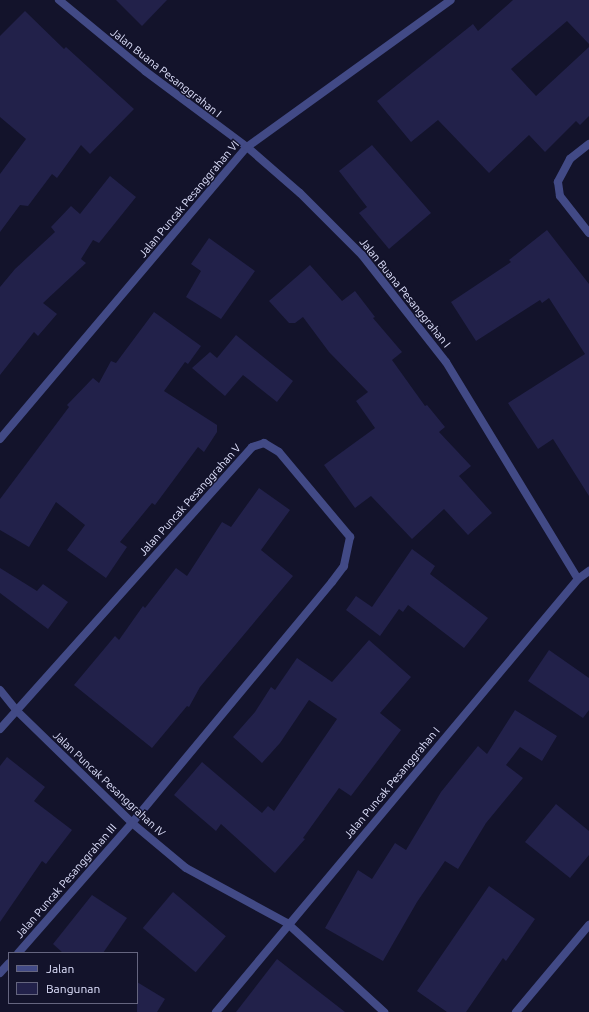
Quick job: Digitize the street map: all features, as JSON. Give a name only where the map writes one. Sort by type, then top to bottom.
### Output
[{"type":"street","name":"Jalan Buana Pesanggrahan I","points":[[59,0],[150,76],[247,147],[300,193],[362,255],[446,362],[578,579]]},
{"type":"street","name":"Jalan Puncak Pesanggrahan VI","points":[[0,439],[247,147],[451,0]]},
{"type":"street","points":[[589,144],[570,159],[558,182],[560,196],[589,233]]},
{"type":"street","name":"Jalan Puncak Pesanggrahan V","points":[[16,710],[252,447],[264,443],[279,452],[350,537],[344,566],[132,823]]},
{"type":"street","name":"Jalan Puncak Pesanggrahan I","points":[[216,1012],[287,924],[578,579],[589,571]]},
{"type":"street","name":"Jalan Puncak Pesanggrahan IV","points":[[0,690],[16,710],[132,823],[186,868],[287,924],[384,1012]]},
{"type":"street","points":[[0,729],[16,710]]},
{"type":"street","name":"Jalan Puncak Pesanggrahan III","points":[[19,952],[132,823]]},
{"type":"street","points":[[516,1012],[589,924]]},
{"type":"street","points":[[0,973],[8,964]]},
{"type":"building","points":[[116,0],[167,0],[142,26]]},
{"type":"building","points":[[513,0],[589,0],[589,44],[567,21],[511,69],[536,96],[589,47],[589,116],[580,125],[576,121],[545,152],[529,135],[489,173],[438,120],[411,142],[377,101],[473,24],[478,31]]},
{"type":"building","points":[[25,11],[64,49],[66,47],[134,109],[90,154],[81,145],[57,178],[52,174],[28,206],[20,205],[0,232],[0,174],[26,139],[0,117],[0,36]]},
{"type":"building","points":[[372,145],[431,213],[389,249],[359,213],[367,207],[339,171]]},
{"type":"building","points":[[110,176],[136,197],[99,243],[93,240],[81,259],[86,263],[43,303],[57,314],[38,336],[34,332],[0,375],[0,287],[15,269],[55,232],[51,227],[71,206],[80,214]]},
{"type":"building","points":[[547,230],[589,284],[589,496],[553,439],[538,449],[508,403],[585,354],[549,298],[542,303],[540,300],[476,341],[451,302],[511,262],[509,260]]},
{"type":"building","points":[[209,238],[255,271],[221,319],[186,297],[201,271],[191,264]]},
{"type":"building","points":[[310,265],[342,301],[355,291],[375,317],[373,318],[402,352],[392,360],[425,406],[427,405],[445,427],[439,432],[471,466],[459,476],[492,513],[468,535],[444,509],[412,539],[371,496],[355,508],[324,465],[375,428],[356,401],[368,392],[329,352],[303,317],[295,323],[289,323],[269,301]]},
{"type":"building","points":[[154,312],[201,346],[188,364],[185,362],[164,391],[217,425],[217,432],[204,452],[198,447],[155,505],[152,503],[120,542],[127,547],[106,578],[67,550],[85,525],[56,502],[29,547],[0,530],[0,499],[69,407],[67,405],[93,378],[99,383],[111,361],[116,363]]},
{"type":"building","points":[[236,335],[293,381],[277,402],[243,375],[225,396],[192,368],[210,352],[217,358]]},
{"type":"building","points":[[259,488],[290,510],[261,550],[293,576],[200,687],[189,707],[187,706],[152,748],[74,685],[115,636],[119,640],[143,606],[145,608],[176,568],[187,576],[222,522],[231,527]]},
{"type":"building","points":[[412,549],[435,566],[430,574],[488,618],[464,648],[408,605],[403,612],[399,609],[380,636],[346,610],[356,596],[372,607]]},
{"type":"building","points":[[0,568],[37,591],[43,584],[68,602],[48,629],[0,593]]},
{"type":"building","points":[[369,640],[411,677],[380,713],[401,730],[351,796],[339,788],[303,838],[305,839],[275,873],[221,824],[216,831],[174,795],[202,762],[262,813],[268,806],[274,811],[337,719],[309,700],[280,743],[262,763],[233,737],[255,712],[271,687],[275,690],[297,658],[332,682]]},
{"type":"building","points":[[549,650],[589,678],[589,710],[583,718],[528,681]]},
{"type":"building","points":[[515,710],[557,736],[542,761],[520,747],[506,765],[523,778],[486,823],[458,869],[445,861],[417,902],[383,961],[325,928],[358,870],[372,879],[395,843],[406,850],[441,792],[478,746],[487,754]]},
{"type":"building","points":[[7,757],[45,787],[34,801],[72,830],[46,864],[42,861],[0,922],[0,766]]},
{"type":"building","points":[[556,804],[589,831],[589,855],[570,878],[525,842]]},
{"type":"building","points":[[489,886],[535,919],[506,961],[503,958],[466,1012],[447,1012],[417,991]]},
{"type":"building","points":[[173,892],[226,936],[196,972],[143,928]]},
{"type":"building","points":[[92,895],[127,918],[104,952],[62,952],[53,944]]},
{"type":"building","points":[[277,959],[345,1012],[236,1012]]},
{"type":"building","points":[[138,983],[165,999],[157,1012],[137,1012]]}]
